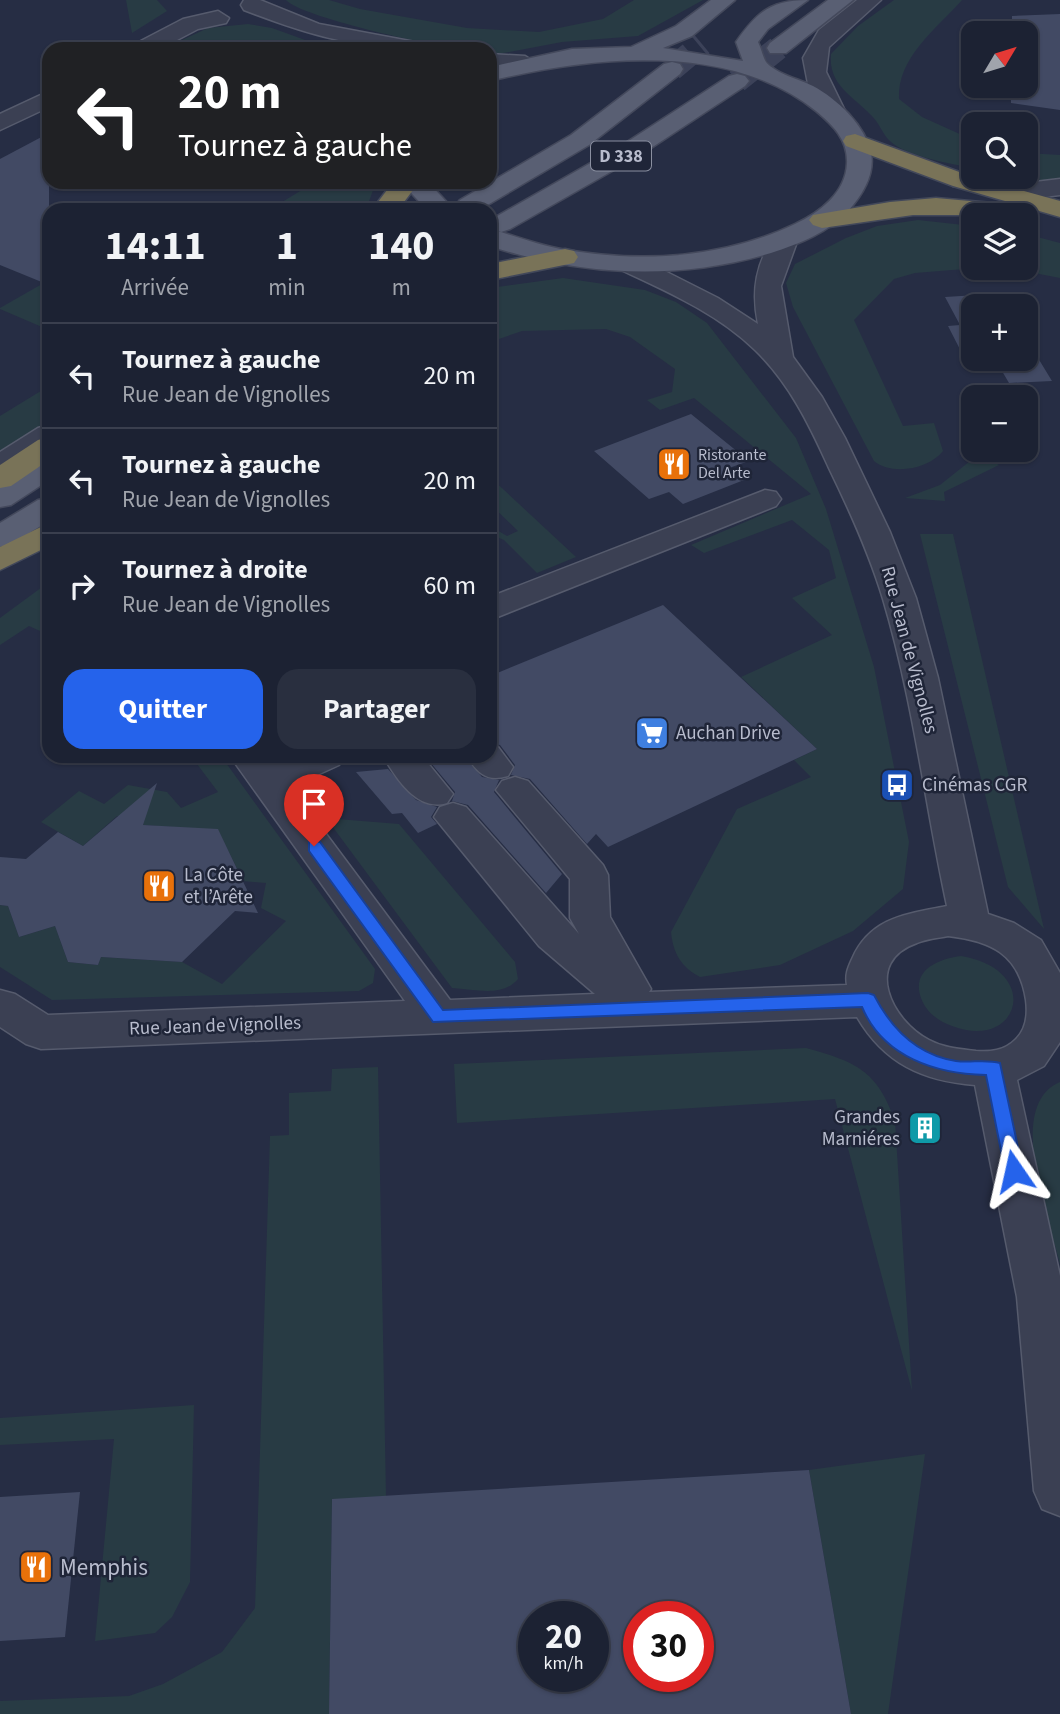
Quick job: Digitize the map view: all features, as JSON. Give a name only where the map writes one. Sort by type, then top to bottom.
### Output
[{"type":"highway","points":[[855,141],[961,181]]},
{"type":"highway","points":[[390,203],[400,189]]},
{"type":"highway","points":[[990,189],[1060,209]]},
{"type":"highway","points":[[822,220],[874,210],[935,206],[961,209]]},
{"type":"highway","points":[[1038,220],[1060,225]]},
{"type":"highway","points":[[497,271],[565,257]]},
{"type":"highway","points":[[0,480],[42,451]]},
{"type":"highway","points":[[0,560],[42,537]]},
{"type":"main road","points":[[632,53],[684,31],[724,0]]},
{"type":"main road","points":[[733,22],[767,0]]},
{"type":"main road","points":[[497,230],[565,257],[628,263],[710,258],[785,239],[822,220],[837,208],[856,182],[859,168],[855,141],[833,111],[757,66],[747,42],[760,24],[797,0]]},
{"type":"main road","points":[[778,48],[842,0]]},
{"type":"main road","points":[[497,72],[525,64],[579,55],[632,53],[708,60],[780,81]]},
{"type":"main road","name":"D 338","points":[[473,203],[580,140],[672,69]]},
{"type":"main road","name":"D 338","points":[[497,229],[634,149],[737,81]]},
{"type":"main road","points":[[421,189],[434,203]]},
{"type":"main road","points":[[0,498],[42,471]]},
{"type":"main road","points":[[0,537],[42,511]]},
{"type":"street","points":[[833,111],[818,86],[813,59],[815,50],[829,32],[870,0]]},
{"type":"street","points":[[156,42],[222,8],[379,42]]},
{"type":"street","points":[[313,29],[335,42]]},
{"type":"street","points":[[497,62],[525,64]]},
{"type":"street","points":[[0,123],[42,102]]},
{"type":"street","points":[[1027,189],[1060,187]]},
{"type":"street","name":"Rue Jean de Vignolles","points":[[779,358],[773,321],[764,294],[769,267],[785,239]]},
{"type":"street","name":"Rue Jean de Vignolles","points":[[628,263],[705,301],[779,358],[819,414],[869,516],[899,599],[926,703],[970,923]]},
{"type":"street","points":[[0,465],[42,438]]},
{"type":"street","points":[[497,606],[765,499]]},
{"type":"street","points":[[289,763],[258,769],[439,1017]]},
{"type":"street","points":[[407,763],[553,934],[641,1009]]},
{"type":"street","points":[[498,771],[589,875],[590,918],[641,1009]]},
{"type":"street","points":[[929,923],[970,923],[1000,934],[1028,951],[1046,973],[1058,1006],[1052,1031],[1036,1051],[1010,1065],[955,1068],[922,1057],[893,1038],[874,1015],[868,1000],[866,977],[869,965],[889,938],[901,931],[929,923]]},
{"type":"street","name":"Rue Jean de Vignolles","points":[[0,1006],[41,1032],[868,1000]]},
{"type":"street","points":[[993,1068],[1041,1297],[1060,1491]]},
{"type":"shaded area","points":[[126,0],[157,0],[167,11],[132,33]]},
{"type":"shaded area","points":[[286,0],[329,0],[360,9],[467,28],[539,32],[603,19],[634,0],[703,0],[638,36],[562,42],[498,54],[497,42],[421,42],[340,22],[297,7]]},
{"type":"shaded area","points":[[894,0],[962,0],[911,57],[900,84],[899,99],[922,117],[961,135],[961,166],[929,159],[897,146],[874,118],[843,89],[833,74],[831,54],[858,26]]},
{"type":"shaded area","points":[[248,24],[272,28],[311,42],[182,40],[208,28]]},
{"type":"shaded area","points":[[1038,154],[1060,155],[1060,179],[1040,181]]},
{"type":"shaded area","points":[[304,189],[373,189],[368,203],[280,203]]},
{"type":"shaded area","points":[[918,220],[961,225],[961,269],[915,273],[894,279],[854,320],[903,426],[934,423],[943,451],[929,462],[910,468],[890,468],[874,461],[793,307],[786,283],[795,264],[846,238],[877,226]]},
{"type":"shaded area","points":[[1038,237],[1060,243],[1060,278],[1038,274]]},
{"type":"shaded area","points":[[563,278],[645,290],[676,302],[707,323],[796,438],[826,509],[874,667],[909,842],[903,889],[853,931],[780,965],[700,977],[679,959],[671,932],[737,809],[811,777],[794,760],[817,749],[741,677],[832,635],[792,598],[836,578],[829,550],[792,520],[704,553],[691,545],[811,494],[694,398],[660,410],[647,400],[672,392],[675,369],[630,337],[606,329],[522,331],[497,340],[497,287]]},
{"type":"shaded area","points":[[42,284],[42,327],[0,308]]},
{"type":"shaded area","points":[[42,390],[42,425],[0,451],[0,416]]},
{"type":"shaded area","points":[[969,462],[994,462],[999,465],[944,492],[945,501],[905,498],[940,485]]},
{"type":"shaded area","points":[[497,484],[576,557],[537,573],[504,540],[497,537],[497,530],[507,536],[518,531],[497,511]]},
{"type":"shaded area","points":[[920,534],[953,534],[1044,929],[1008,887]]},
{"type":"shaded area","points":[[42,587],[42,632],[29,626],[0,645],[0,618]]},
{"type":"shaded area","points":[[196,763],[226,763],[375,969],[373,983],[359,991],[52,1000],[0,967],[0,905],[8,906],[19,937],[55,926],[68,962],[98,965],[101,957],[182,962],[222,984],[286,921],[261,908],[266,883],[243,881],[218,830],[143,825],[145,818],[117,816],[83,846],[41,822],[79,791],[104,804],[128,785],[167,792],[181,808],[218,792]]},
{"type":"shaded area","points":[[312,799],[337,819],[399,824],[515,962],[518,979],[504,989],[479,991],[452,988]]},
{"type":"shaded area","points":[[961,956],[987,964],[1004,977],[1012,991],[1013,1006],[1006,1019],[993,1028],[975,1031],[952,1026],[933,1015],[923,1003],[919,988],[923,973],[936,963]]},
{"type":"shaded area","points":[[806,1048],[851,1064],[872,1079],[881,1090],[895,1121],[912,1391],[835,1099],[457,1123],[454,1064]]},
{"type":"shaded area","points":[[378,1067],[386,1496],[332,1500],[329,1714],[0,1714],[0,1701],[129,1696],[163,1684],[222,1652],[255,1608],[270,1136],[289,1135],[289,1093],[331,1091],[332,1069]]},
{"type":"shaded area","points":[[1060,1082],[1060,1264],[1035,1166],[1033,1138],[1035,1114],[1044,1095]]},
{"type":"shaded area","points":[[194,1405],[190,1582],[172,1617],[155,1633],[95,1641],[114,1439],[0,1445],[0,1418]]},
{"type":"shaded area","points":[[925,1454],[888,1714],[851,1714],[809,1470]]},
{"type":"building","points":[[1060,14],[1060,110],[1011,103],[1011,98],[1038,98],[1038,21],[1012,21],[1012,16]]},
{"type":"building","points":[[42,137],[42,189],[49,189],[49,203],[42,203],[42,282],[0,265],[0,159]]},
{"type":"building","points":[[961,296],[961,351],[948,326],[960,325],[945,297]]},
{"type":"building","points":[[1038,358],[1052,381],[1009,383],[1002,371],[1038,371]]},
{"type":"building","name":"Ristorante Del Arte","points":[[691,414],[749,461],[729,468],[744,480],[683,504],[669,492],[649,499],[594,451]]},
{"type":"building","name":"Auchan Drive","points":[[663,605],[817,749],[608,847],[596,834],[587,844],[530,779],[511,775],[515,765],[497,744],[497,673]]},
{"type":"building","points":[[431,763],[470,763],[482,777],[499,780],[494,792],[562,874],[546,893],[468,805],[452,801],[455,792]]},
{"type":"building","points":[[388,769],[416,800],[437,807],[431,817],[437,824],[418,833],[402,813],[392,814],[356,772]]},
{"type":"building","points":[[157,783],[143,825],[218,829],[258,913],[235,911],[182,962],[101,957],[98,965],[68,962],[55,926],[19,937],[8,906],[0,905],[0,857],[26,859],[58,832],[83,846]]},
{"type":"building","points":[[809,1470],[851,1714],[329,1714],[332,1499]]},
{"type":"building","name":"Memphis","points":[[80,1492],[65,1637],[0,1641],[0,1497]]},
{"type":"tunnel","points":[[672,69],[702,44]]},
{"type":"tunnel","points":[[737,81],[778,48]]},
{"type":"place","name":"Ristorante Del Arte","points":[[674,464]]},
{"type":"place","name":"Auchan Drive","points":[[652,733]]},
{"type":"place","name":"Cinémas CGR","points":[[897,785]]},
{"type":"place","name":"La Côte et l’Arête","points":[[159,886]]},
{"type":"place","name":"Grandes Marniéres","points":[[925,1128]]},
{"type":"place","name":"Memphis","points":[[36,1567]]},
{"type":"route","points":[[314,846],[439,1017],[868,1000],[883,1028],[904,1047],[922,1057],[955,1068],[993,1068],[1014,1171]]}]
